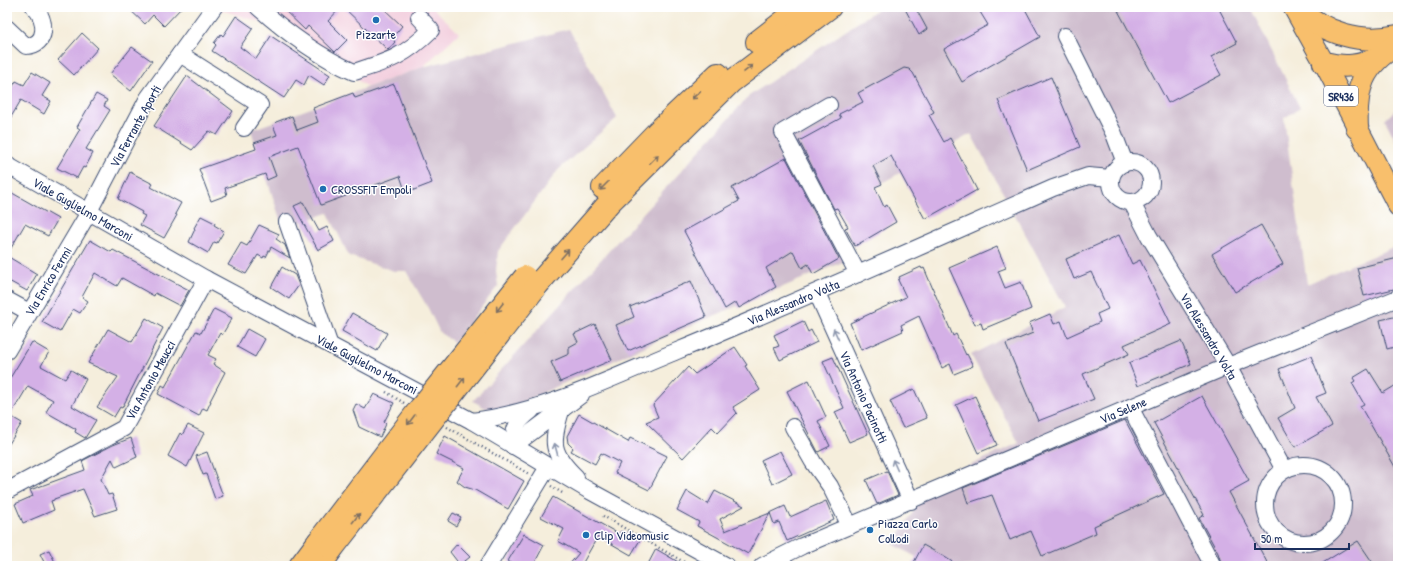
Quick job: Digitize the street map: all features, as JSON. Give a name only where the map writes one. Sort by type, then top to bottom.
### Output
[{"type":"highway","points":[[300,566],[324,552],[599,192],[658,131],[726,66],[802,7]]},
{"type":"highway","points":[[532,280],[731,82],[808,22],[830,7]]},
{"type":"highway","points":[[1297,7],[1310,19],[1324,27],[1357,38],[1379,39],[1398,36]]},
{"type":"highway","points":[[1357,38],[1338,46],[1323,61],[1339,66],[1359,66],[1390,50]]},
{"type":"highway","points":[[1357,128],[1357,105],[1360,83],[1370,67],[1390,50]]},
{"type":"main road","name":"SR436","points":[[1293,7],[1323,61],[1398,206]]},
{"type":"street","points":[[7,28],[26,46],[37,43],[42,38],[44,30],[41,19],[34,7]]},
{"type":"street","name":"Via Ferrante Aporti","points":[[89,211],[148,98],[214,7]]},
{"type":"street","points":[[258,7],[281,28],[329,60],[354,72],[392,60],[415,47],[431,30],[419,18]]},
{"type":"street","points":[[1064,36],[1114,134],[1125,163]]},
{"type":"street","points":[[180,54],[260,105],[244,128]]},
{"type":"street","points":[[829,105],[783,132],[858,274]]},
{"type":"street","points":[[1125,163],[1138,164],[1148,172],[1151,179],[1148,192],[1144,197],[1132,203],[1120,200],[1115,196],[1112,190],[1111,178],[1116,169],[1125,163]]},
{"type":"street","name":"Viale Guglielmo Marconi","points":[[7,165],[206,279],[472,420],[588,490],[727,566]]},
{"type":"street","name":"Via Alessandro Volta","points":[[472,420],[501,417],[535,408],[593,385],[817,293],[1053,188],[1088,176],[1111,178]]},
{"type":"street","name":"Via Alessandro Volta","points":[[1132,203],[1149,236],[1228,366],[1284,470]]},
{"type":"street","name":"Via Enrico Fermi","points":[[7,350],[89,211]]},
{"type":"street","points":[[287,222],[329,343]]},
{"type":"street","name":"Via Antonio Meucci","points":[[7,491],[124,428],[206,279]]},
{"type":"street","name":"Via Antonio Pacinotti","points":[[817,293],[911,501]]},
{"type":"street","name":"Via Selene","points":[[762,566],[802,546],[1130,407],[1398,298]]},
{"type":"street","points":[[7,300],[29,312]]},
{"type":"street","points":[[513,446],[562,411],[593,385]]},
{"type":"street","points":[[1130,407],[1213,566]]},
{"type":"street","points":[[513,446],[513,436],[517,424],[535,408]]},
{"type":"street","points":[[562,411],[554,433],[556,450],[564,464],[588,490]]},
{"type":"street","points":[[793,427],[812,462],[830,486],[850,526]]},
{"type":"street","points":[[1309,465],[1321,468],[1331,475],[1339,485],[1343,497],[1344,509],[1340,521],[1333,532],[1323,539],[1310,543],[1296,543],[1284,538],[1274,529],[1267,517],[1265,504],[1267,491],[1274,479],[1284,470],[1296,466],[1309,465]]},
{"type":"street","points":[[488,566],[548,467]]},
{"type":"street","points":[[878,527],[895,507]]},
{"type":"shaded area","points":[[211,7],[432,7],[459,33],[423,67],[368,87],[267,24]]},
{"type":"shaded area","points":[[881,7],[1250,7],[1300,108],[1284,118],[1307,284],[1398,245],[1398,566],[932,566],[893,544],[931,483],[1019,443],[971,355],[1065,307],[971,134],[825,214],[850,259],[692,325],[496,414],[473,401],[749,96]]},
{"type":"shaded area","points":[[569,29],[617,118],[558,170],[498,251],[496,271],[498,286],[454,342],[440,333],[428,308],[406,271],[394,271],[349,256],[328,213],[283,228],[251,130],[423,67]]},
{"type":"shaded area","points":[[1398,107],[1398,145],[1385,120]]},
{"type":"building","points":[[127,7],[182,7],[164,26],[153,15],[145,24]]},
{"type":"building","points":[[281,7],[341,7],[328,21],[347,40],[335,52],[308,26],[305,30]]},
{"type":"building","points":[[343,7],[382,7],[402,26],[392,38],[395,42],[388,50]]},
{"type":"building","points":[[904,7],[915,7],[927,29],[919,35]]},
{"type":"building","points":[[977,7],[1024,7],[1040,37],[962,82],[944,49],[988,25]]},
{"type":"building","points":[[1116,7],[1218,7],[1237,43],[1211,57],[1221,75],[1168,103]]},
{"type":"building","points":[[236,16],[253,28],[240,47],[256,59],[271,36],[330,75],[324,85],[309,75],[304,85],[296,80],[284,98],[212,51],[216,45],[214,43],[221,34],[223,36]]},
{"type":"building","points":[[82,33],[98,48],[74,75],[58,60]]},
{"type":"building","points":[[132,47],[152,61],[131,91],[110,74]]},
{"type":"building","points":[[904,68],[909,69],[913,73],[934,112],[929,115],[944,142],[950,138],[977,190],[925,219],[891,156],[873,166],[882,184],[875,187],[884,207],[887,205],[896,222],[855,246],[845,228],[848,227],[837,208],[834,209],[799,141],[841,118],[839,114],[863,102],[858,93]]},
{"type":"building","points":[[32,72],[50,83],[42,96],[51,101],[44,114],[21,100],[7,124],[7,96],[16,81],[24,85]]},
{"type":"building","points":[[187,76],[233,111],[217,135],[209,131],[192,150],[154,126]]},
{"type":"building","points":[[1051,77],[1080,147],[1027,170],[998,100]]},
{"type":"building","points":[[394,84],[432,183],[406,193],[400,176],[321,205],[298,146],[269,157],[276,176],[267,180],[265,174],[225,188],[227,195],[211,201],[199,169],[256,149],[254,143],[277,135],[273,125],[276,122],[292,116],[297,130],[318,122],[313,108],[353,93],[355,98]]},
{"type":"building","points":[[96,94],[107,100],[104,106],[110,110],[86,149],[93,153],[85,168],[83,167],[77,178],[57,168],[80,129],[77,127]]},
{"type":"building","points":[[786,158],[839,259],[813,274],[808,264],[802,268],[793,251],[766,268],[776,287],[739,308],[736,302],[725,309],[684,231],[739,201],[732,188]]},
{"type":"building","points":[[130,172],[153,184],[151,187],[181,203],[175,214],[177,215],[164,238],[140,225],[145,216],[141,214],[142,212],[118,199]]},
{"type":"building","points":[[7,190],[58,219],[48,236],[25,224],[7,255]]},
{"type":"building","points":[[303,202],[319,231],[327,227],[334,241],[318,250],[294,206]]},
{"type":"building","points":[[201,216],[215,223],[214,225],[224,231],[217,243],[214,242],[208,253],[189,242],[195,229],[194,228]]},
{"type":"building","points":[[259,225],[279,234],[276,239],[285,245],[290,258],[271,247],[266,257],[264,256],[263,258],[258,255],[246,274],[228,265],[241,243],[247,246]]},
{"type":"building","points":[[1261,225],[1283,264],[1235,292],[1212,254]]},
{"type":"building","points":[[1119,235],[1132,264],[1140,260],[1171,324],[1124,345],[1129,354],[1083,374],[1094,399],[1038,421],[1006,344],[1033,333],[1029,323],[1050,314],[1054,324],[1061,321],[1067,337],[1100,322],[1097,314],[1108,309],[1091,272],[1074,279],[1066,259]]},
{"type":"building","points":[[90,240],[111,252],[113,250],[189,290],[180,306],[155,293],[154,296],[122,278],[117,286],[95,273],[82,297],[88,301],[80,313],[73,309],[60,332],[42,322]]},
{"type":"building","points":[[997,247],[1006,268],[998,271],[1005,288],[1021,282],[1031,309],[983,329],[981,323],[975,325],[949,268]]},
{"type":"building","points":[[7,256],[37,274],[27,291],[7,280]]},
{"type":"building","points":[[1398,258],[1398,288],[1364,296],[1357,268]]},
{"type":"building","points":[[282,267],[295,275],[299,285],[289,299],[271,287]]},
{"type":"building","points":[[921,267],[922,269],[924,268],[953,336],[956,334],[973,366],[954,374],[950,364],[942,368],[919,316],[901,325],[903,331],[861,350],[850,323],[906,297],[898,280],[900,279],[899,277]]},
{"type":"building","points":[[691,281],[706,317],[628,351],[616,325],[634,317],[630,307]]},
{"type":"building","points":[[214,309],[232,318],[222,335],[220,333],[208,355],[216,359],[213,364],[225,372],[207,410],[203,408],[199,416],[158,394],[162,385],[165,387],[196,331],[201,333]]},
{"type":"building","points":[[352,313],[387,333],[377,351],[342,331]]},
{"type":"building","points":[[1398,316],[1398,346],[1387,349],[1380,320]]},
{"type":"building","points":[[146,318],[163,328],[122,408],[120,407],[114,417],[97,407],[118,377],[88,363],[108,329],[132,342]]},
{"type":"building","points":[[803,321],[808,332],[811,330],[817,342],[780,360],[774,348],[779,346],[774,335]]},
{"type":"building","points":[[595,324],[612,360],[560,382],[551,362],[569,354],[569,347],[578,342],[574,334]]},
{"type":"building","points":[[247,329],[265,339],[255,357],[237,347]]},
{"type":"building","points":[[1181,341],[1191,364],[1138,386],[1129,363]]},
{"type":"building","points":[[32,342],[49,352],[41,366],[65,379],[71,370],[86,379],[72,406],[96,420],[85,438],[75,432],[76,429],[46,412],[53,400],[28,386],[10,416],[22,423],[7,447],[7,383]]},
{"type":"building","points":[[735,347],[747,365],[745,366],[760,390],[733,407],[737,413],[718,433],[712,427],[683,458],[646,422],[658,417],[653,405],[688,367],[695,374]]},
{"type":"building","points":[[1311,356],[1326,393],[1316,397],[1332,426],[1295,447],[1278,418],[1295,408],[1279,369]]},
{"type":"building","points":[[833,357],[868,434],[849,442],[835,412],[844,408],[823,361]]},
{"type":"building","points":[[1368,369],[1383,393],[1398,384],[1398,472],[1360,406],[1364,404],[1352,383],[1355,381],[1353,378]]},
{"type":"building","points":[[809,380],[826,417],[818,421],[830,446],[818,452],[787,391]]},
{"type":"building","points":[[914,389],[927,418],[903,428],[890,401]]},
{"type":"building","points":[[374,394],[394,403],[384,422],[386,424],[380,437],[359,427],[353,410],[356,404],[365,409]]},
{"type":"building","points":[[975,396],[997,445],[978,453],[956,405]]},
{"type":"building","points":[[1202,396],[1249,481],[1229,492],[1269,566],[1222,566],[1218,553],[1199,518],[1204,515],[1154,423]]},
{"type":"building","points":[[579,414],[628,442],[630,438],[667,456],[649,490],[615,473],[620,463],[601,453],[595,464],[571,451],[573,448],[568,443],[567,436]]},
{"type":"building","points":[[1125,420],[1164,494],[1094,526],[1096,533],[1042,556],[1031,531],[1010,540],[992,495],[968,503],[963,488]]},
{"type":"building","points":[[188,425],[204,433],[187,467],[168,456],[180,433],[182,435]]},
{"type":"building","points":[[445,436],[524,481],[508,509],[475,490],[465,487],[457,481],[464,468],[436,454]]},
{"type":"building","points":[[131,438],[137,457],[116,467],[112,459],[101,479],[108,495],[112,494],[117,509],[95,516],[83,489],[54,499],[51,501],[54,510],[23,523],[15,504],[33,496],[30,490],[85,470],[82,461],[113,445]]},
{"type":"building","points":[[780,451],[792,474],[772,484],[761,460]]},
{"type":"building","points":[[207,452],[223,496],[215,499],[206,474],[203,475],[196,456]]},
{"type":"building","points":[[887,471],[898,495],[877,504],[866,480]]},
{"type":"building","points":[[687,491],[708,504],[715,491],[744,506],[720,519],[725,531],[770,513],[748,554],[697,526],[699,522],[677,510]]},
{"type":"building","points":[[553,497],[619,534],[621,531],[640,540],[631,555],[598,536],[581,566],[568,566],[579,553],[558,541],[564,529],[541,517]]},
{"type":"building","points":[[826,501],[834,520],[787,541],[779,522],[774,524],[770,513],[785,506],[790,517]]},
{"type":"building","points":[[453,513],[461,517],[456,526],[448,521]]},
{"type":"building","points":[[524,534],[544,545],[533,566],[516,566],[508,561]]},
{"type":"building","points":[[1358,541],[1375,566],[1318,566]]},
{"type":"building","points":[[457,544],[470,557],[460,565],[450,552]]},
{"type":"building","points":[[923,545],[943,556],[959,566],[912,566]]},
{"type":"building","points":[[656,549],[685,566],[647,566]]},
{"type":"building","points":[[49,550],[55,562],[46,566],[40,554]]},
{"type":"place","name":"Pizzarte","points":[[376,20]]},
{"type":"place","name":"CROSSFIT Empoli","points":[[323,189]]},
{"type":"place","name":"Piazza Carlo Collodi","points":[[870,530]]},
{"type":"place","name":"Clip Videomusic","points":[[586,535]]}]
